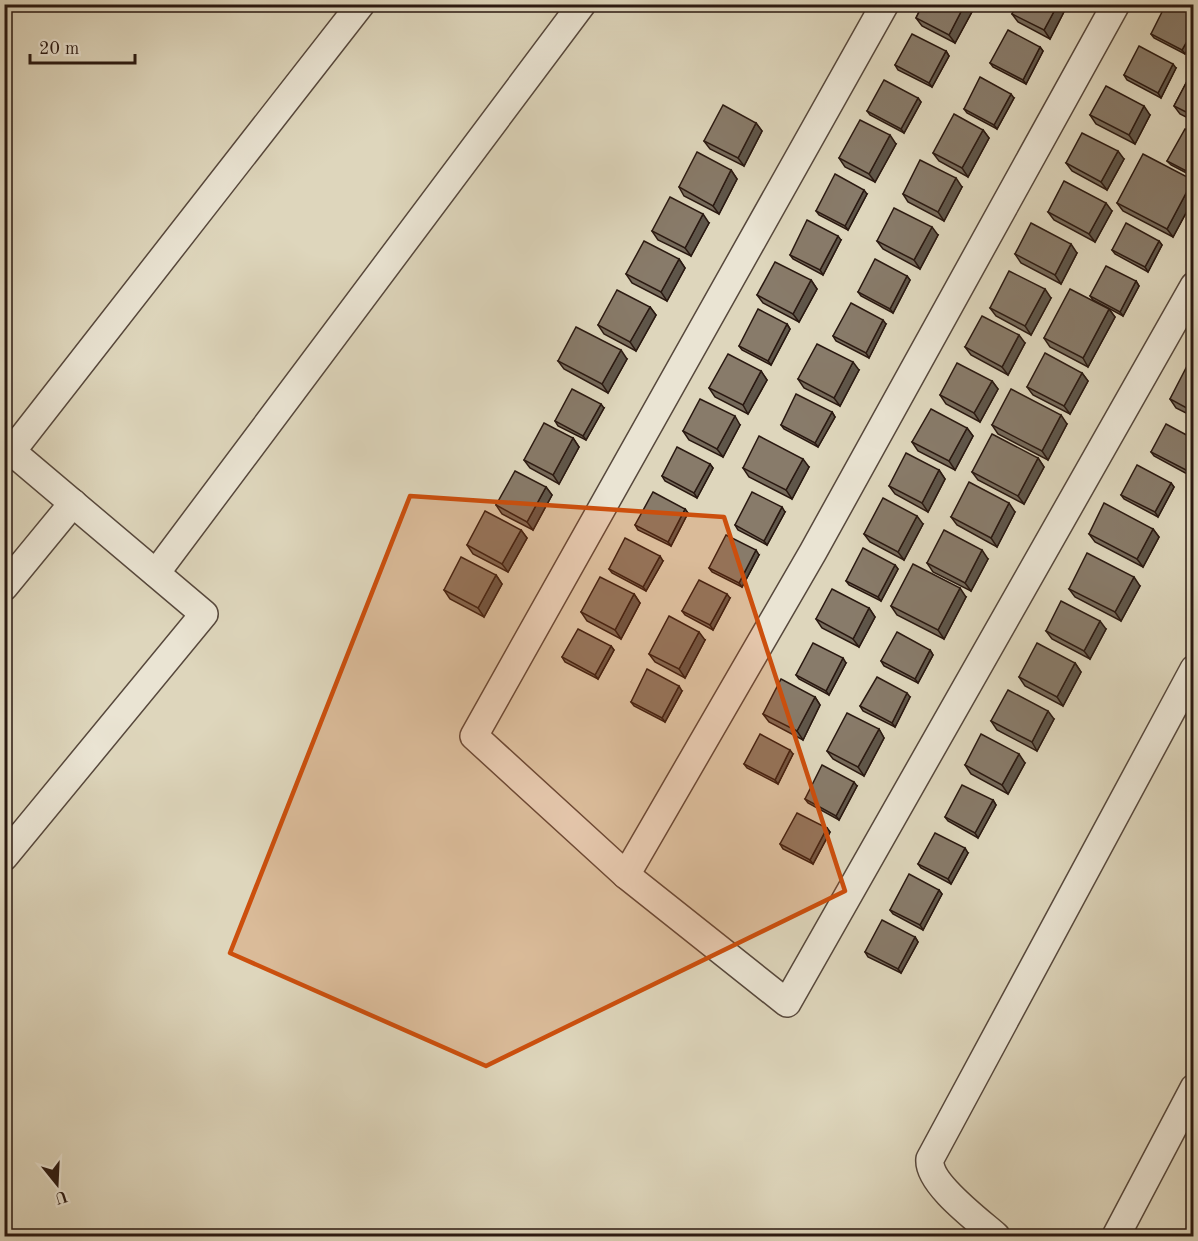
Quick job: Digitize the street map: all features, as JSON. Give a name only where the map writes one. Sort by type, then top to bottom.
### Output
[{"type":"street","points":[[4,857],[204,614],[8,448],[361,4]]},
{"type":"street","points":[[156,573],[582,4]]},
{"type":"street","points":[[885,4],[474,736],[626,875],[787,1002],[1194,286]]},
{"type":"street","points":[[626,875],[813,552],[1116,4]]},
{"type":"street","points":[[4,587],[73,503]]},
{"type":"street","points":[[996,1236],[954,1198],[934,1176],[929,1165],[930,1159],[1194,669]]},
{"type":"street","points":[[1116,1236],[1194,1088]]},
{"type":"highlighted area","points":[[410,496],[724,517],[845,891],[486,1066],[230,953]]},
{"type":"building","points":[[923,4],[965,4],[949,35],[916,18]]},
{"type":"building","points":[[1017,4],[1058,4],[1044,30],[1012,14]]},
{"type":"building","points":[[1166,4],[1172,4],[1194,16],[1194,29],[1182,50],[1151,34]]},
{"type":"building","points":[[1008,30],[1040,47],[1023,80],[990,63]]},
{"type":"building","points":[[912,34],[946,51],[929,83],[895,65]]},
{"type":"building","points":[[1139,46],[1173,64],[1158,93],[1124,75]]},
{"type":"building","points":[[1194,68],[1194,116],[1174,106]]},
{"type":"building","points":[[980,77],[1011,94],[994,125],[964,109]]},
{"type":"building","points":[[884,80],[918,98],[901,129],[867,111]]},
{"type":"building","points":[[1106,86],[1144,106],[1129,135],[1090,115]]},
{"type":"building","points":[[723,105],[756,123],[738,158],[704,141]]},
{"type":"building","points":[[954,114],[983,130],[962,168],[933,153]]},
{"type":"building","points":[[860,120],[890,135],[869,174],[839,158]]},
{"type":"building","points":[[1185,129],[1194,133],[1194,175],[1167,161]]},
{"type":"building","points":[[1082,133],[1118,151],[1101,182],[1066,163]]},
{"type":"building","points":[[697,152],[731,170],[713,206],[679,187]]},
{"type":"building","points":[[1143,154],[1193,180],[1167,229],[1117,203]]},
{"type":"building","points":[[920,160],[956,178],[938,212],[903,194]]},
{"type":"building","points":[[835,174],[864,190],[845,226],[816,211]]},
{"type":"building","points":[[1064,181],[1106,203],[1089,234],[1048,212]]},
{"type":"building","points":[[670,197],[703,214],[685,248],[652,231]]},
{"type":"building","points":[[894,208],[932,227],[914,260],[877,241]]},
{"type":"building","points":[[807,220],[838,236],[820,270],[790,255]]},
{"type":"building","points":[[1031,223],[1071,244],[1055,275],[1015,254]]},
{"type":"building","points":[[1126,223],[1159,241],[1145,267],[1112,250]]},
{"type":"building","points":[[644,241],[679,259],[661,292],[626,274]]},
{"type":"building","points":[[875,259],[907,276],[890,309],[858,292]]},
{"type":"building","points":[[775,262],[811,280],[793,314],[757,295]]},
{"type":"building","points":[[1106,266],[1136,281],[1120,312],[1090,296]]},
{"type":"building","points":[[1009,271],[1045,289],[1025,326],[990,308]]},
{"type":"building","points":[[1070,289],[1109,309],[1083,358],[1044,338]]},
{"type":"building","points":[[617,290],[650,307],[630,342],[598,325]]},
{"type":"building","points":[[851,303],[883,320],[866,353],[833,336]]},
{"type":"building","points":[[758,309],[787,324],[768,361],[739,346]]},
{"type":"building","points":[[982,316],[1019,335],[1002,367],[965,347]]},
{"type":"building","points":[[576,327],[621,350],[602,384],[558,361]]},
{"type":"building","points":[[817,344],[853,362],[834,398],[798,379]]},
{"type":"building","points":[[1045,353],[1082,373],[1064,406],[1027,387]]},
{"type":"building","points":[[728,354],[761,371],[743,405],[709,388]]},
{"type":"building","points":[[957,363],[992,381],[974,413],[940,395]]},
{"type":"building","points":[[1187,366],[1194,370],[1194,412],[1170,399]]},
{"type":"building","points":[[572,389],[601,404],[583,436],[555,421]]},
{"type":"building","points":[[1011,389],[1061,415],[1042,451],[992,425]]},
{"type":"building","points":[[796,394],[832,412],[815,443],[781,425]]},
{"type":"building","points":[[700,399],[735,416],[717,449],[683,431]]},
{"type":"building","points":[[931,409],[967,428],[949,461],[912,442]]},
{"type":"building","points":[[544,423],[573,438],[553,475],[524,460]]},
{"type":"building","points":[[1166,424],[1194,439],[1194,455],[1186,470],[1151,452]]},
{"type":"building","points":[[992,434],[1038,458],[1018,496],[972,472]]},
{"type":"building","points":[[759,436],[803,459],[786,490],[743,468]]},
{"type":"building","points":[[677,447],[710,464],[694,493],[662,476]]},
{"type":"building","points":[[906,453],[939,470],[922,503],[889,486]]},
{"type":"building","points":[[1137,465],[1171,483],[1155,512],[1121,495]]},
{"type":"building","points":[[515,471],[546,487],[527,522],[496,505]]},
{"type":"building","points":[[969,482],[1009,503],[991,538],[951,517]]},
{"type":"building","points":[[653,492],[685,509],[668,542],[635,525]]},
{"type":"building","points":[[752,492],[782,507],[764,541],[735,525]]},
{"type":"building","points":[[883,498],[917,516],[898,552],[864,534]]},
{"type":"building","points":[[1104,503],[1153,529],[1137,559],[1089,534]]},
{"type":"building","points":[[485,511],[521,530],[502,564],[467,545]]},
{"type":"building","points":[[944,530],[982,550],[965,583],[927,563]]},
{"type":"building","points":[[726,535],[756,550],[739,583],[709,568]]},
{"type":"building","points":[[625,538],[660,556],[643,587],[609,569]]},
{"type":"building","points":[[863,548],[895,565],[878,597],[846,581]]},
{"type":"building","points":[[1087,553],[1134,577],[1115,612],[1069,589]]},
{"type":"building","points":[[461,557],[496,575],[478,608],[444,590]]},
{"type":"building","points":[[913,564],[960,588],[938,630],[891,606]]},
{"type":"building","points":[[600,577],[634,594],[615,630],[581,612]]},
{"type":"building","points":[[699,580],[727,594],[710,625],[682,611]]},
{"type":"building","points":[[832,589],[869,608],[853,639],[816,619]]},
{"type":"building","points":[[1061,601],[1100,621],[1084,651],[1046,631]]},
{"type":"building","points":[[669,616],[699,632],[679,669],[649,654]]},
{"type":"building","points":[[578,629],[611,646],[595,675],[562,657]]},
{"type":"building","points":[[897,632],[930,650],[915,679],[881,661]]},
{"type":"building","points":[[813,643],[843,658],[826,691],[796,675]]},
{"type":"building","points":[[1037,643],[1075,663],[1057,697],[1019,677]]},
{"type":"building","points":[[647,669],[679,686],[662,718],[631,702]]},
{"type":"building","points":[[877,677],[907,693],[892,723],[860,706]]},
{"type":"building","points":[[781,679],[815,697],[797,731],[763,714]]},
{"type":"building","points":[[1008,690],[1048,711],[1032,742],[991,721]]},
{"type":"building","points":[[847,713],[879,729],[858,767],[827,751]]},
{"type":"building","points":[[760,734],[790,750],[775,780],[744,764]]},
{"type":"building","points":[[981,734],[1019,754],[1002,785],[965,765]]},
{"type":"building","points":[[822,765],[854,782],[836,816],[805,799]]},
{"type":"building","points":[[962,785],[993,800],[975,833],[945,817]]},
{"type":"building","points":[[797,813],[827,828],[810,860],[780,844]]},
{"type":"building","points":[[935,833],[965,848],[948,879],[918,864]]},
{"type":"building","points":[[909,874],[939,890],[920,925],[890,910]]},
{"type":"building","points":[[882,920],[915,937],[898,969],[865,952]]}]
